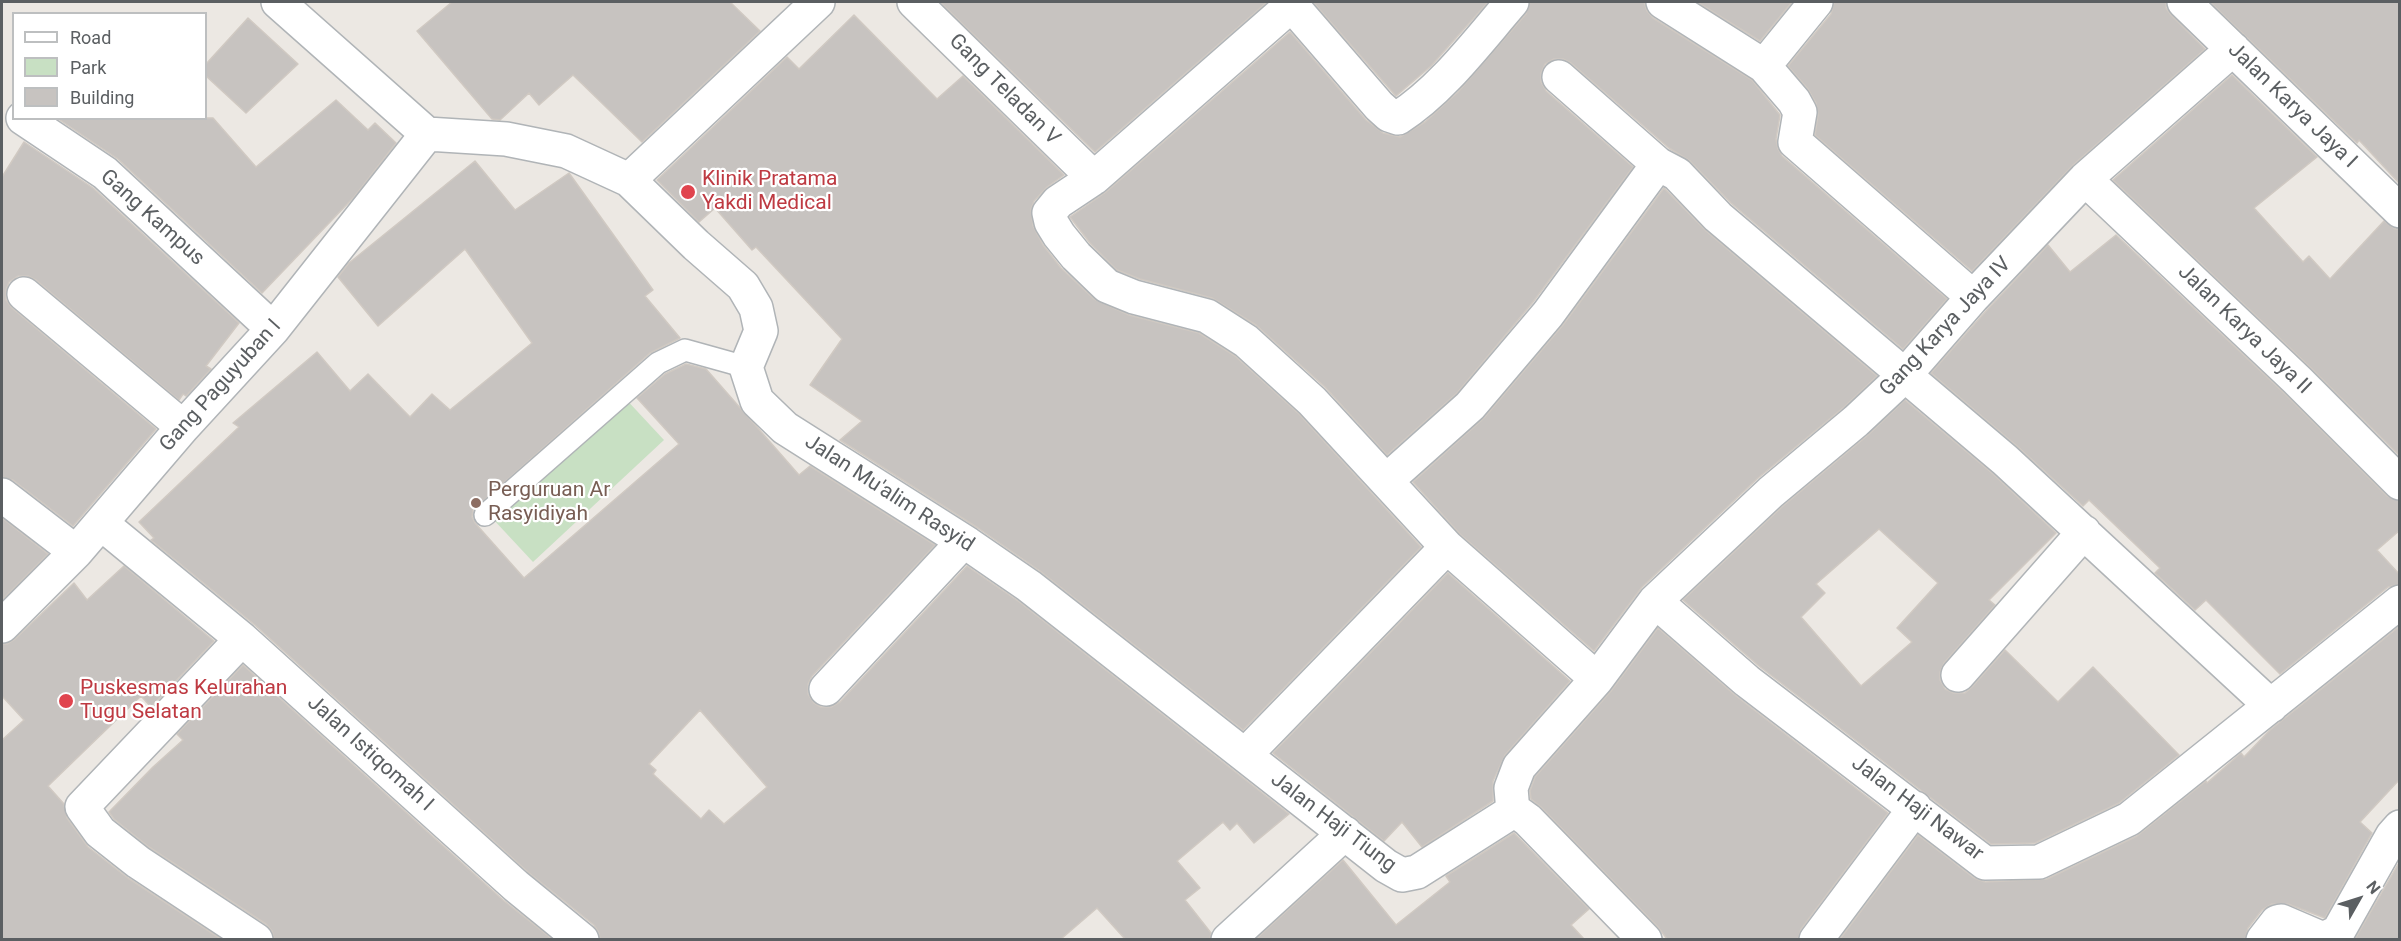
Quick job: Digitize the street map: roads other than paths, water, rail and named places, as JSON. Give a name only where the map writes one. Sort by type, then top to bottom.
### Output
[{"type":"street","points":[[278,2],[427,134],[506,139],[566,151],[629,180],[696,245],[743,286],[756,308],[761,331],[746,367]]},
{"type":"street","points":[[629,180],[818,2]]},
{"type":"street","name":"Gang Teladan V","points":[[914,2],[1094,178]]},
{"type":"street","points":[[1512,2],[1459,63],[1408,112],[1398,118],[1389,115],[1379,106],[1292,3],[1094,178],[1058,202],[1049,213],[1051,222],[1076,256],[1107,286],[1134,297],[1207,316],[1246,341],[1312,401],[1447,547],[1597,678]]},
{"type":"street","points":[[1664,2],[1764,66],[1794,101],[1800,112],[1795,142],[1973,297]]},
{"type":"street","points":[[1764,66],[1816,2]]},
{"type":"street","name":"Jalan Karya Jaya I","points":[[2184,2],[2400,211]]},
{"type":"street","name":"Gang Karya Jaya IV","points":[[1512,812],[1511,788],[1519,767],[1597,678],[1655,601],[1771,492],[1856,421],[1904,376],[1973,297],[2085,179],[2233,49]]},
{"type":"street","points":[[1559,77],[1658,164],[1677,174],[1718,217],[2005,460],[2271,706]]},
{"type":"street","name":"Gang Kampus","points":[[25,120],[105,173],[273,329]]},
{"type":"street","name":"Gang Paguyuban I","points":[[2,626],[102,524],[183,427],[273,329],[427,134]]},
{"type":"street","points":[[1386,481],[1470,406],[1548,314],[1658,164]]},
{"type":"street","name":"Jalan Karya Jaya II","points":[[2085,179],[2288,372],[2400,483]]},
{"type":"street","points":[[24,294],[183,427]]},
{"type":"street","name":"Jalan Mu'alim Rasyid","points":[[746,367],[757,401],[785,428],[1029,586],[1245,755]]},
{"type":"street","points":[[2,495],[76,552]]},
{"type":"street","name":"Jalan Istiqomah I","points":[[102,524],[242,639],[516,886],[582,939]]},
{"type":"street","points":[[1958,675],[2084,532]]},
{"type":"street","points":[[826,690],[963,542]]},
{"type":"street","points":[[1245,755],[1447,547]]},
{"type":"street","name":"Jalan Haji Nawar","points":[[1655,601],[1747,681],[1985,863],[2039,862],[2129,819],[2400,602]]},
{"type":"street","points":[[242,639],[82,807],[100,832],[138,862],[256,939]]},
{"type":"street","name":"Jalan Haji Tiung","points":[[1245,755],[1386,866],[1402,875],[1418,872],[1512,812]]},
{"type":"street","points":[[1815,939],[1915,808]]},
{"type":"street","points":[[1512,812],[1521,814],[1528,820],[1645,939]]},
{"type":"street","points":[[2263,939],[2277,922],[2281,921],[2323,939],[2338,932],[2392,836],[2400,828]]},
{"type":"street","points":[[1228,939],[1345,833]]},
{"type":"lane","points":[[485,515],[658,363],[685,350],[746,367]]},
{"type":"place","name":"Klinik Pratama Yakdi Medical","points":[[688,192]]},
{"type":"place","name":"Perguruan Ar Rasyidiyah","points":[[476,503]]},
{"type":"place","name":"Puskesmas Kelurahan Tugu Selatan","points":[[66,701]]}]
